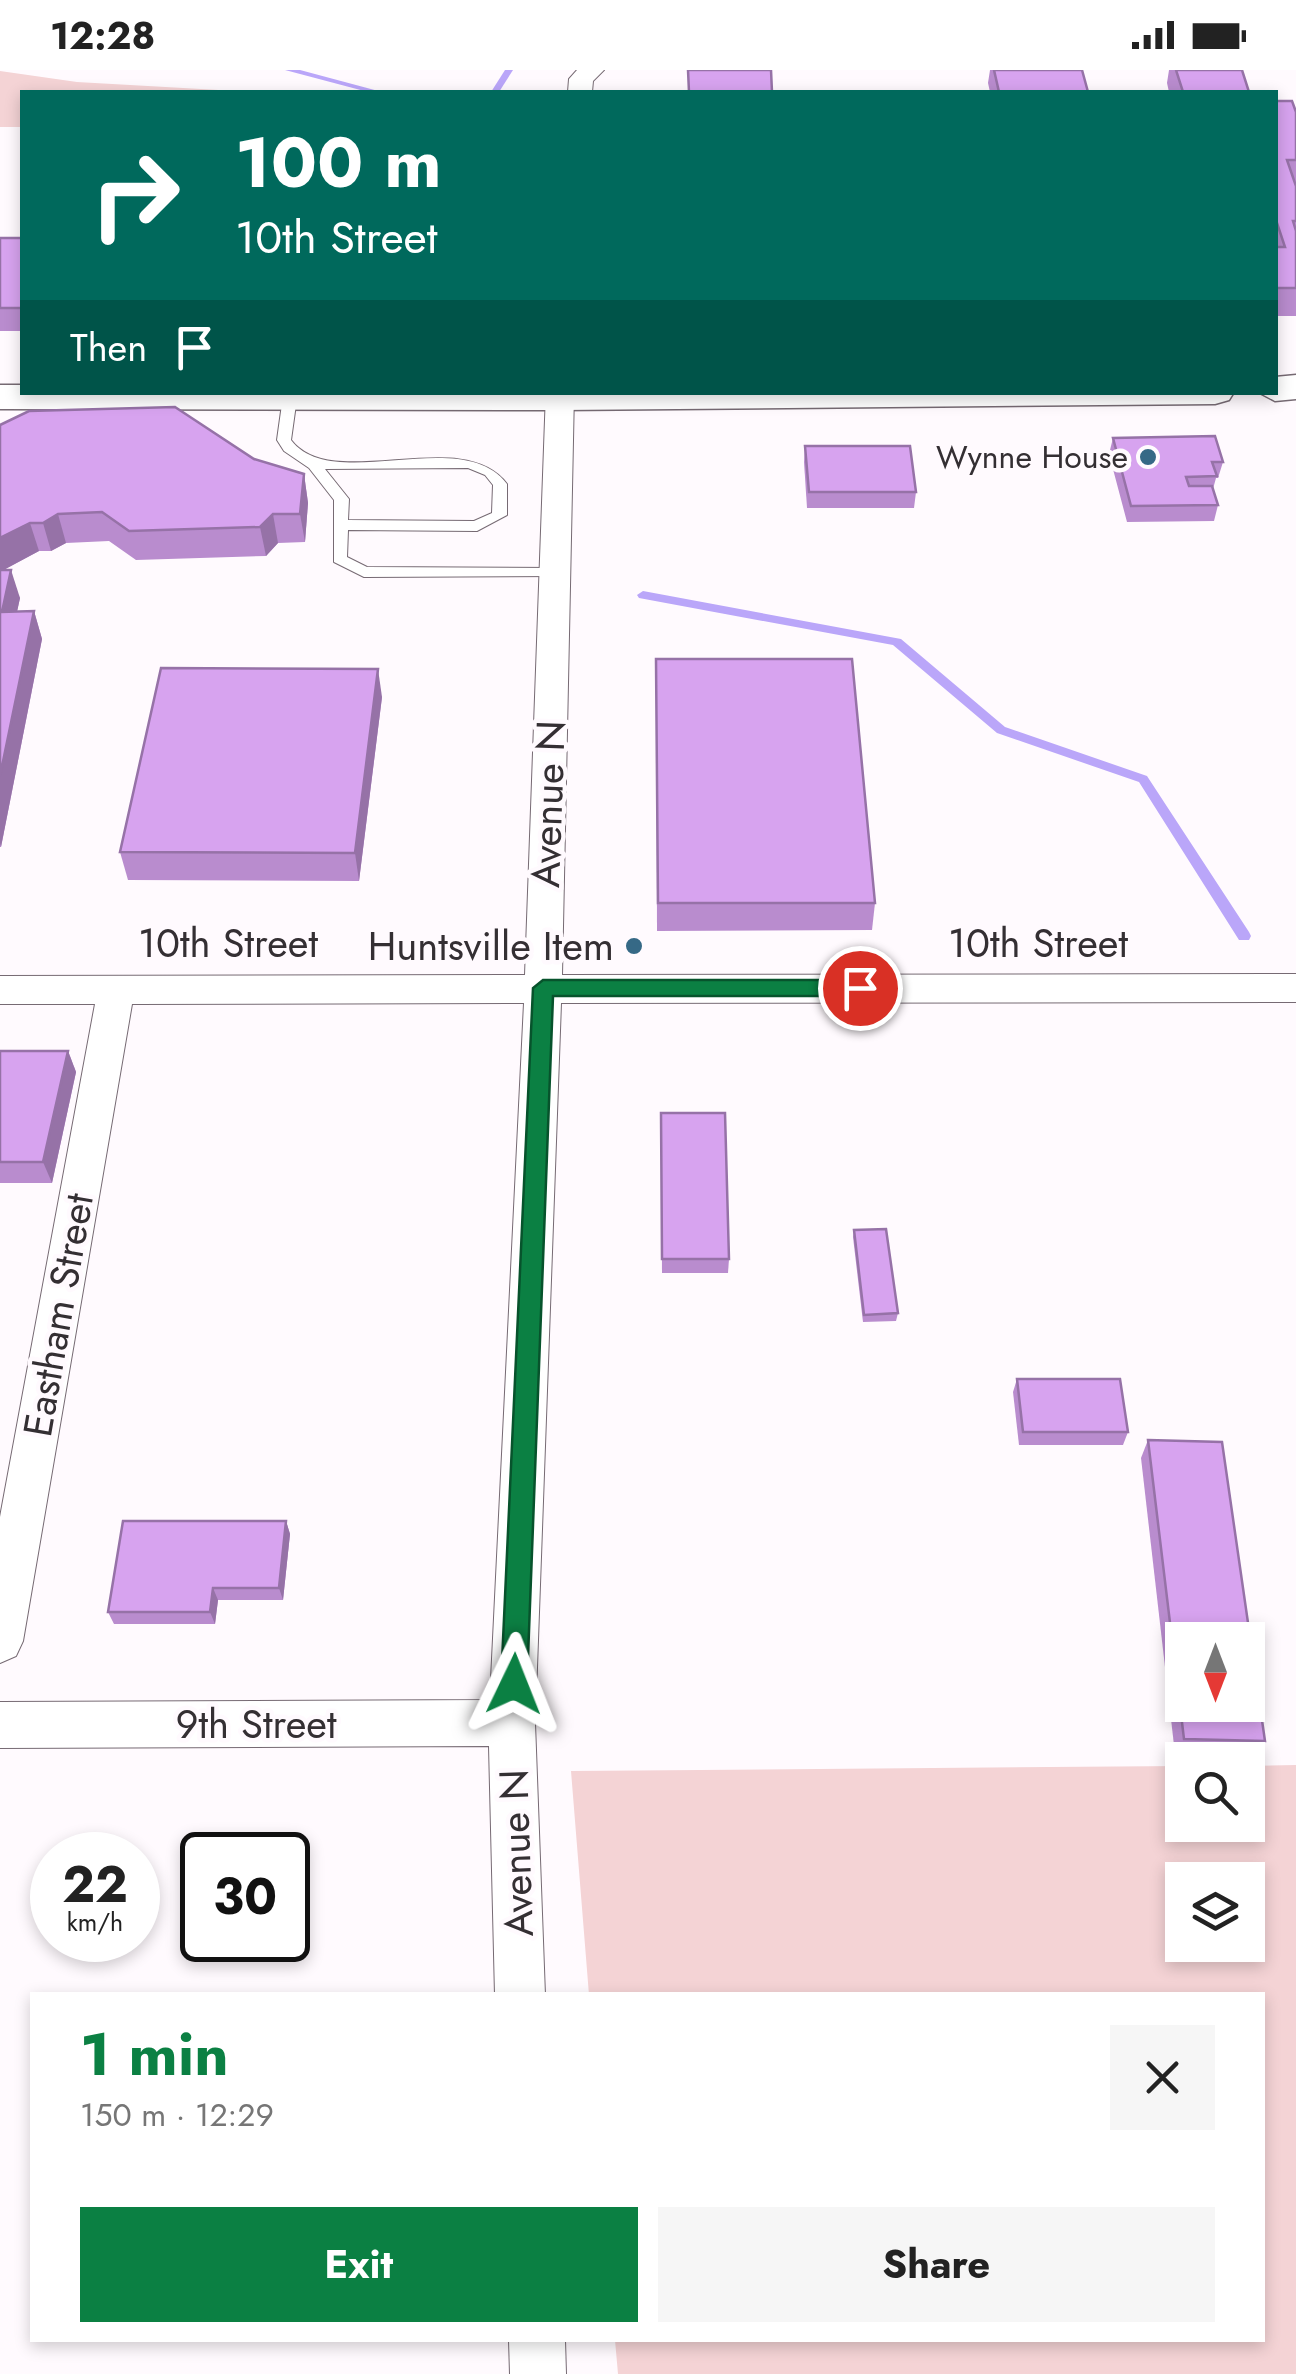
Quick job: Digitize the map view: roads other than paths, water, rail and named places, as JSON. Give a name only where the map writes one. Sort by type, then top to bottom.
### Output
[{"type":"main road","points":[[123,395],[560,395]]},
{"type":"street","name":"Avenue N","points":[[520,1992],[512,1723],[543,988],[560,395]]},
{"type":"street","name":"10th Street","points":[[0,990],[1296,988]]},
{"type":"street","name":"Eastham Street","points":[[0,1641],[116,989]]},
{"type":"street","name":"9th Street","points":[[0,1725],[512,1723]]},
{"type":"street","points":[[537,2342],[538,2374]]},
{"type":"lane","points":[[290,397],[284,440],[314,465],[342,499],[339,560],[364,572],[555,573]]},
{"type":"lane","points":[[314,465],[470,464],[490,472],[500,484],[499,515],[477,526],[341,526]]},
{"type":"waterway","points":[[289,70],[369,90]]},
{"type":"waterway","points":[[496,90],[509,70]]},
{"type":"waterway","points":[[643,595],[897,642],[1001,730],[1143,779],[1244,936]]},
{"type":"place","name":"Wynne House","points":[[1148,457]]},
{"type":"place","name":"Huntsville Item","points":[[634,946]]}]
